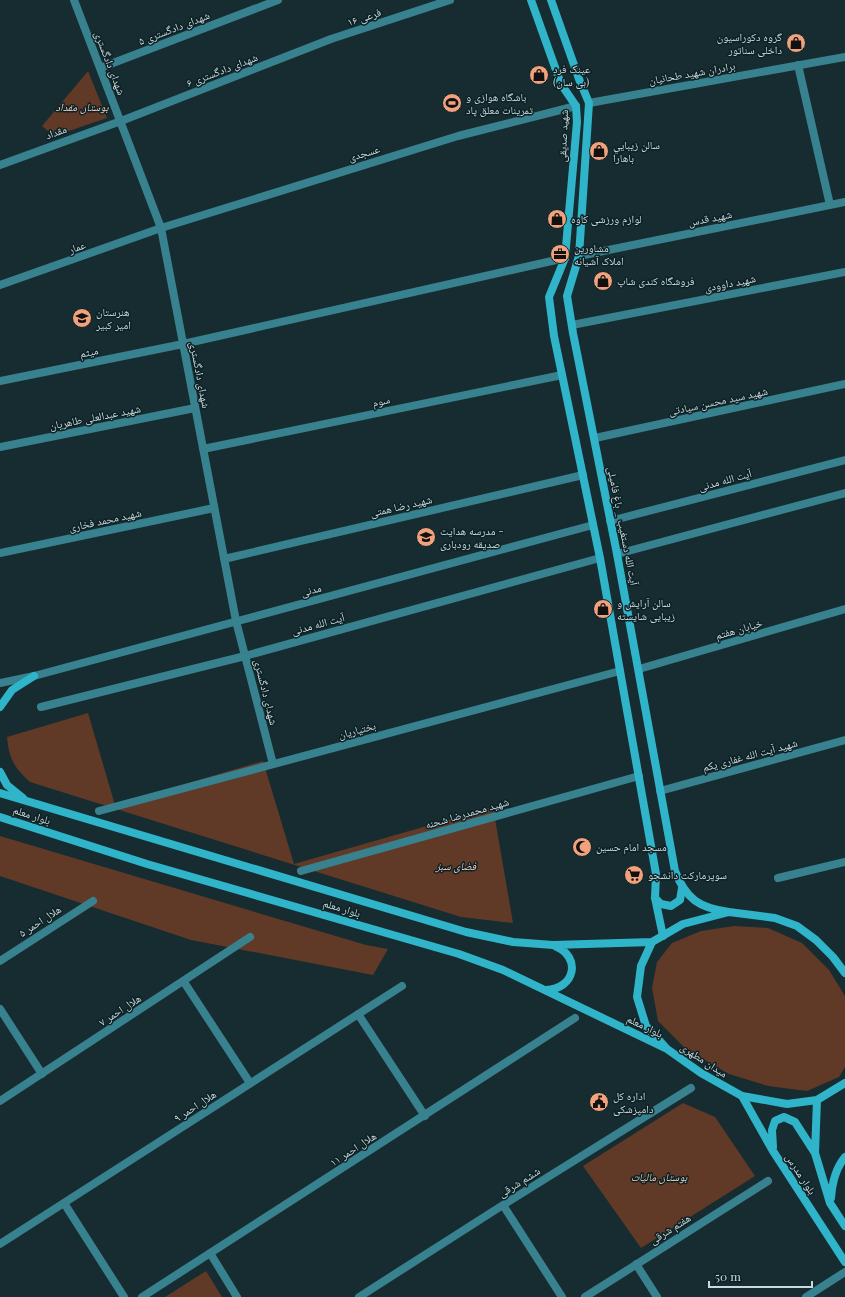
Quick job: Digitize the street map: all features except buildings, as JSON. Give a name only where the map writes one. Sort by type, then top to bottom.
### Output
[{"type":"street","name":"شهدای دادگستری","points":[[74,0],[161,228],[236,621],[273,764]]},
{"type":"street","name":"شهدای دادگستری ۵","points":[[100,68],[278,0]]},
{"type":"street","name":"فرعی ۱۶","points":[[331,39],[450,0]]},
{"type":"street","name":"شهید صدیقی","points":[[531,0],[561,84],[576,106],[577,122],[565,258]]},
{"type":"street","name":"شهید صدیقی","points":[[551,0],[589,103],[579,256]]},
{"type":"street","name":"شهدای دادگستری ۶","points":[[120,121],[331,39]]},
{"type":"street","name":"برادران شهید طحانیان","points":[[589,103],[845,57]]},
{"type":"street","points":[[798,65],[830,205]]},
{"type":"street","points":[[576,106],[589,103]]},
{"type":"street","name":"عسجدی","points":[[161,228],[458,136],[576,106]]},
{"type":"street","name":"مقداد","points":[[0,165],[120,121]]},
{"type":"street","name":"شهید قدس","points":[[579,256],[845,202]]},
{"type":"street","name":"عمار","points":[[0,286],[161,228]]},
{"type":"street","points":[[579,256],[565,258],[549,297],[554,336],[600,558],[639,776],[656,874],[655,898],[663,936]]},
{"type":"street","name":"آیت الله دستغیب _ باغ فامیلی","points":[[579,256],[567,296],[639,669],[674,871],[682,888],[694,901],[710,910],[729,912]]},
{"type":"street","name":"میثم","points":[[0,381],[183,344],[565,258]]},
{"type":"street","name":"شهید داوودی","points":[[572,325],[845,272]]},
{"type":"street","name":"سوم","points":[[203,450],[562,375]]},
{"type":"street","name":"شهید سید محسن سیادتی","points":[[595,438],[845,384]]},
{"type":"street","name":"شهید عبدالعلی طاهریان","points":[[0,447],[195,408]]},
{"type":"street","name":"آیت الله مدنی","points":[[610,521],[845,460]]},
{"type":"street","name":"شهید رضا همتی","points":[[224,559],[583,475]]},
{"type":"street","points":[[617,554],[845,493]]},
{"type":"street","name":"شهید محمد فخاری","points":[[0,553],[214,508]]},
{"type":"street","name":"مدنی","points":[[0,683],[34,676],[593,525]]},
{"type":"street","name":"آیت الله مدنی","points":[[41,707],[245,656],[600,558]]},
{"type":"street","name":"خیابان هفتم","points":[[639,669],[845,609]]},
{"type":"street","name":"بختیاریان","points":[[99,811],[620,671]]},
{"type":"street","points":[[0,707],[12,690],[34,676]]},
{"type":"street","name":"شهید آیت الله غفاری یکم","points":[[660,791],[845,740]]},
{"type":"street","points":[[0,772],[7,784],[27,801]]},
{"type":"street","name":"شهید محمدرضا شحنه","points":[[301,871],[639,776]]},
{"type":"street","name":"بلوار معلم","points":[[0,793],[466,932],[513,942],[553,945],[652,942]]},
{"type":"street","name":"بلوار معلم","points":[[0,817],[148,864],[459,954],[503,970],[667,1049]]},
{"type":"street","points":[[778,878],[845,862]]},
{"type":"street","points":[[655,898],[661,904],[671,906],[680,900],[682,888]]},
{"type":"street","name":"هلال احمر ۵","points":[[0,961],[93,900]]},
{"type":"street","points":[[652,942],[683,924],[729,912],[775,918],[797,926],[816,940],[833,957],[845,973]]},
{"type":"street","name":"هلال احمر ۷","points":[[0,1101],[184,982],[250,937]]},
{"type":"street","name":"میدان مطهری","points":[[652,942],[641,966],[637,997],[646,1026],[667,1049],[701,1073],[742,1096],[787,1104],[817,1100],[845,1084]]},
{"type":"street","points":[[546,990],[554,990],[563,986],[569,980],[572,972],[572,963],[568,955],[562,949],[553,945]]},
{"type":"street","points":[[184,982],[250,1083]]},
{"type":"street","name":"هلال احمر ۹","points":[[0,1244],[402,986]]},
{"type":"street","points":[[0,1009],[42,1074]]},
{"type":"street","points":[[358,1014],[425,1116]]},
{"type":"street","name":"هلال احمر ۱۱","points":[[142,1297],[575,1018]]},
{"type":"street","name":"ششم شرقی","points":[[359,1297],[691,1088]]},
{"type":"street","name":"بلوار مدرس","points":[[742,1096],[773,1151],[845,1262]]},
{"type":"street","name":"بلوار مدرس","points":[[817,1100],[815,1153],[830,1203],[845,1226]]},
{"type":"street","points":[[773,1151],[772,1130],[775,1121],[784,1117],[795,1122],[815,1153]]},
{"type":"street","points":[[830,1203],[832,1182],[841,1162],[845,1158]]},
{"type":"street","name":"هفتم شرقی","points":[[584,1297],[768,1181]]},
{"type":"street","points":[[64,1203],[124,1297]]},
{"type":"street","points":[[503,1205],[562,1297]]},
{"type":"street","points":[[210,1253],[237,1297]]},
{"type":"street","points":[[636,1264],[657,1297]]},
{"type":"street","points":[[806,1297],[845,1272]]},
{"type":"green space","name":"بوستان مقداد","points":[[88,71],[107,118],[54,136],[42,126]]},
{"type":"green space","name":"فضای سبز","points":[[88,713],[115,805],[263,761],[294,864],[493,807],[513,923],[461,917],[30,782],[13,762],[9,751],[7,737]]},
{"type":"green space","points":[[0,836],[366,945],[388,949],[373,975],[191,940],[0,876]]},
{"type":"green space","points":[[734,926],[768,928],[802,943],[829,970],[845,996],[845,1067],[839,1077],[807,1091],[768,1086],[729,1074],[686,1049],[658,1021],[652,988],[657,962],[672,943],[701,931]]},
{"type":"green space","name":"بوستان مالیات","points":[[683,1103],[715,1117],[755,1176],[641,1248],[583,1166]]},
{"type":"green space","points":[[206,1271],[222,1297],[165,1297]]},
{"type":"place","name":"گروه دکوراسیون داخلی سناتور","points":[[796,43]]},
{"type":"place","name":"عینک فرد (بی سان)","points":[[539,75]]},
{"type":"place","name":"باشگاه هوازی و تمرینات معلق پاد","points":[[452,103]]},
{"type":"place","name":"سالن زيبايي باهارا","points":[[599,151]]},
{"type":"place","name":"لوازم ورزشی کاوه","points":[[557,219]]},
{"type":"place","name":"مشاورین املاک آشیانه","points":[[560,254]]},
{"type":"place","name":"فروشگاه کندی شاپ","points":[[603,281]]},
{"type":"place","name":"هنرستان امیر کبیر","points":[[82,318]]},
{"type":"place","name":"مدرسه هدایت - صدیقه رودباری","points":[[426,537]]},
{"type":"place","name":"سالن آرایش و زیبایی شایسته","points":[[603,609]]},
{"type":"place","name":"مسجد امام حسین","points":[[582,847]]},
{"type":"place","name":"سوپرمارکت دانشجو","points":[[634,875]]},
{"type":"place","name":"اداره کل دامپزشکی","points":[[599,1102]]}]
